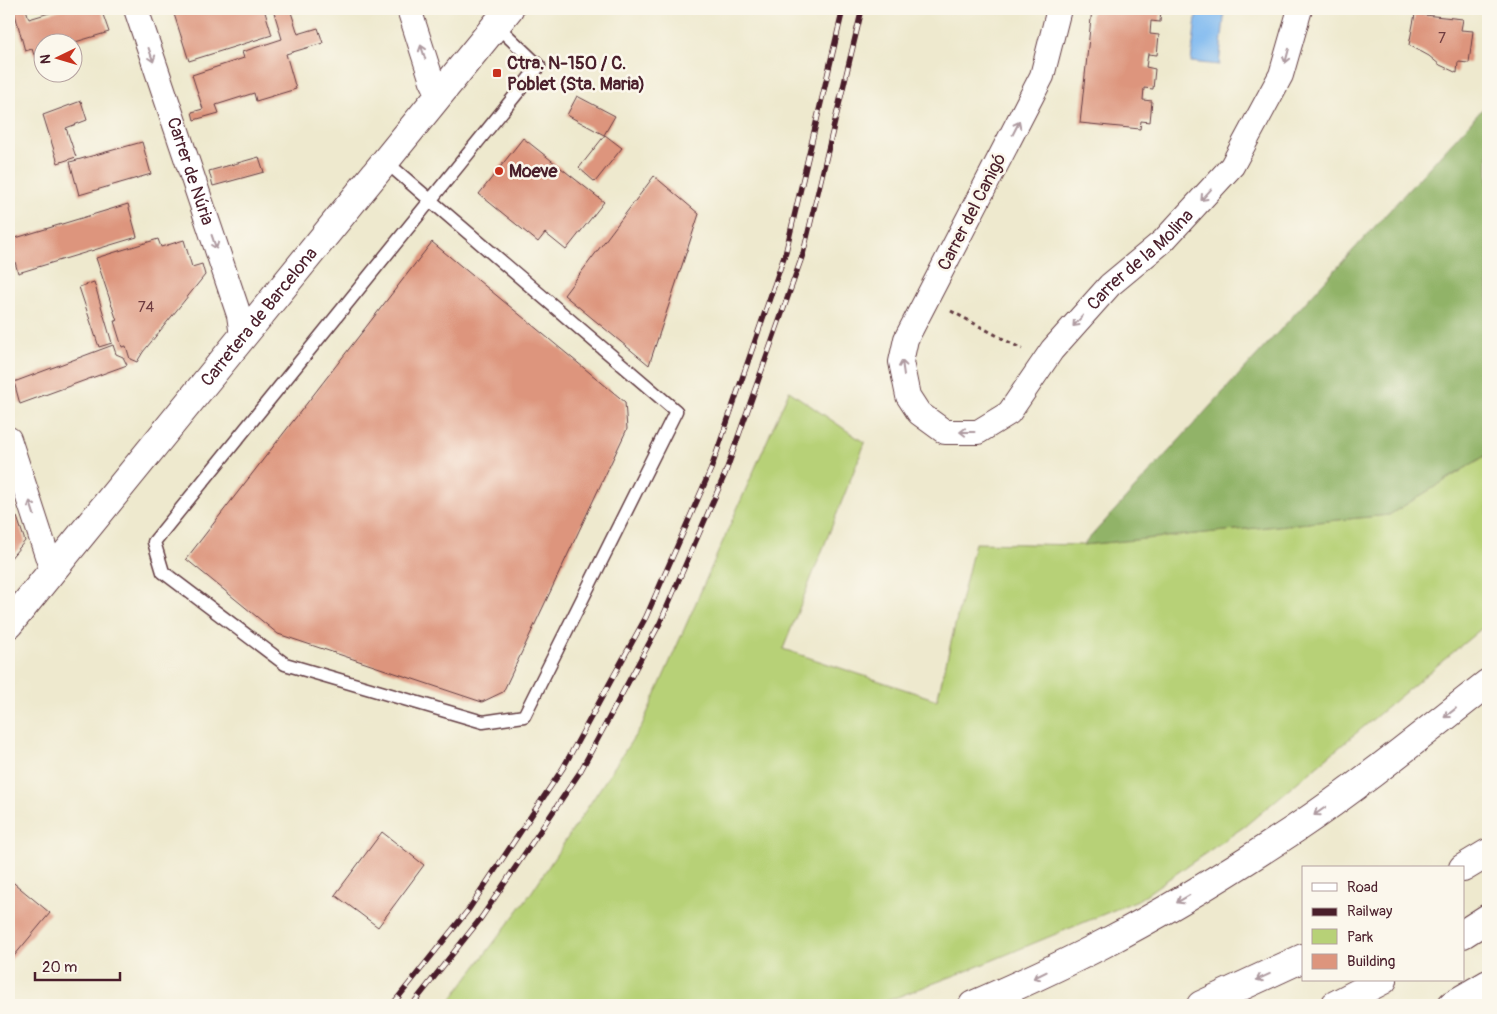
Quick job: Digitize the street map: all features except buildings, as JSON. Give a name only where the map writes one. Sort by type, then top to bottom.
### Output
[{"type":"main road","name":"Carretera de Barcelona","points":[[9,624],[502,17]]},
{"type":"main road","points":[[973,1005],[1033,979],[1104,944],[1226,873],[1295,829],[1362,781],[1488,683]]},
{"type":"main road","points":[[1464,867],[1488,853]]},
{"type":"main road","points":[[1464,933],[1488,918]]},
{"type":"main road","points":[[1194,1005],[1212,1000],[1302,958]]},
{"type":"main road","points":[[1335,1005],[1379,982]]},
{"type":"main road","points":[[1452,1005],[1488,984]]},
{"type":"main road","points":[[1474,1005],[1488,994]]},
{"type":"street","name":"Carrer de Núria","points":[[136,9],[238,315],[242,336]]},
{"type":"street","points":[[409,9],[432,81],[439,95]]},
{"type":"street","name":"Carrer del Canigó","points":[[919,414],[908,396],[901,362],[906,339],[1042,76],[1059,9]]},
{"type":"street","name":"Carrer de la Molina","points":[[919,414],[945,432],[978,432],[1009,413],[1052,350],[1110,285],[1164,241],[1232,166],[1281,75],[1300,9]]},
{"type":"street","points":[[9,439],[52,571]]},
{"type":"lane","points":[[385,161],[430,200],[676,411],[524,716],[483,722],[285,664],[163,572],[154,542],[430,200],[539,66],[502,17]]},
{"type":"path","points":[[928,298],[1044,362]]},
{"type":"green space","points":[[1488,103],[1488,454],[1389,515],[1083,545]]},
{"type":"green space","points":[[789,391],[865,443],[783,649],[937,700],[975,543],[1083,545],[1389,515],[1488,454],[1488,623],[1245,826],[1138,900],[969,970],[876,1005],[447,1005],[531,893],[642,725]]},
{"type":"water","points":[[1197,9],[1225,9],[1219,65],[1191,62]]},
{"type":"railway","points":[[392,1005],[469,909],[563,768],[646,617],[711,469],[786,251],[843,9]]},
{"type":"railway","points":[[412,1005],[481,918],[580,772],[660,623],[725,474],[803,254],[862,9]]},
{"type":"place","name":"Ctra. N-150 / C. Poblet (Sta. Maria)","points":[[497,73]]},
{"type":"place","name":"Moeve","points":[[499,171]]}]
